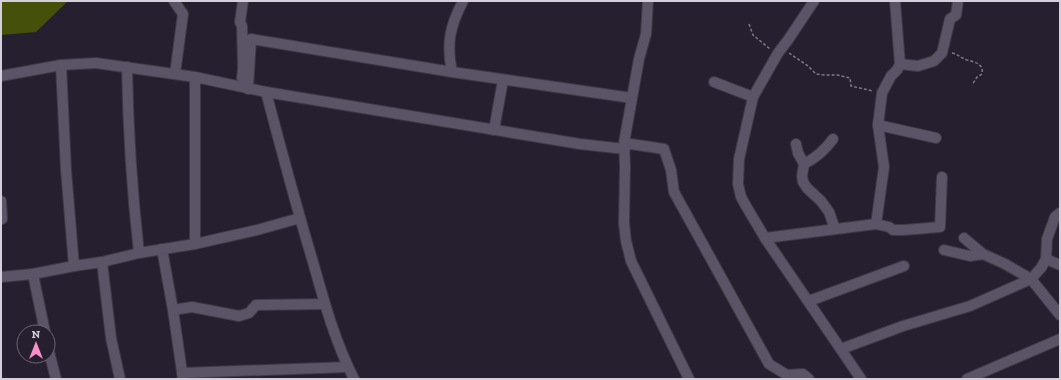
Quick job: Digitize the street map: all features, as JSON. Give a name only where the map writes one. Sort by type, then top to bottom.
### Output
[{"type":"street","points":[[174,1],[183,14],[175,74]]},
{"type":"street","points":[[242,1],[240,22],[245,38],[248,89]]},
{"type":"street","points":[[452,72],[449,60],[450,31],[463,1]]},
{"type":"street","points":[[648,1],[646,34],[639,59],[625,146],[624,223],[626,241],[631,261],[689,379]]},
{"type":"street","points":[[814,1],[778,53],[752,97],[739,159],[738,184],[746,206],[765,238],[862,379]]},
{"type":"street","points":[[876,224],[884,168],[878,125],[882,93],[891,76],[900,64],[895,1]]},
{"type":"street","points":[[900,64],[918,66],[934,61],[942,53],[950,19],[956,15],[958,1]]},
{"type":"street","points":[[245,38],[503,80],[632,98]]},
{"type":"street","points":[[236,86],[241,81],[242,77],[245,38]]},
{"type":"street","points":[[1,76],[61,65],[96,63],[195,77],[248,89],[580,144],[664,149],[672,170],[674,192],[769,364],[787,375],[803,374],[809,379]]},
{"type":"street","points":[[61,65],[66,170],[74,266]]},
{"type":"street","points":[[128,67],[128,120],[132,190],[139,253]]},
{"type":"street","points":[[195,77],[195,244]]},
{"type":"street","points":[[242,77],[246,81],[248,89]]},
{"type":"street","points":[[494,130],[503,80]]},
{"type":"street","points":[[714,82],[752,97]]},
{"type":"street","points":[[266,92],[325,304],[348,367],[354,379]]},
{"type":"street","points":[[878,125],[936,138]]},
{"type":"street","points":[[804,164],[816,158],[828,146],[832,139]]},
{"type":"street","points":[[796,144],[798,153],[804,164],[802,176],[803,182],[830,212],[835,229]]},
{"type":"street","points":[[765,238],[876,224],[889,227],[893,230],[940,227],[942,177]]},
{"type":"street","points":[[1,201],[2,219]]},
{"type":"street","points":[[841,349],[903,326],[970,306],[1031,279],[1041,268],[1046,259],[1047,239],[1055,217],[1060,213]]},
{"type":"street","points":[[1,277],[33,274],[102,262],[139,253],[195,244],[257,230],[300,218]]},
{"type":"street","points":[[964,238],[983,254],[1005,264],[1031,279],[1060,315]]},
{"type":"street","points":[[162,249],[173,310],[182,376],[348,367]]},
{"type":"street","points":[[944,250],[970,256],[983,254]]},
{"type":"street","points":[[1046,259],[1060,265]]},
{"type":"street","points":[[102,262],[111,338],[120,379]]},
{"type":"street","points":[[809,301],[904,266]]},
{"type":"street","points":[[33,274],[43,324]]},
{"type":"street","points":[[173,310],[192,307],[239,316],[249,313],[256,305],[325,304]]},
{"type":"street","points":[[968,379],[1060,339]]},
{"type":"street","points":[[52,364],[56,379]]},
{"type":"path","points":[[749,24],[753,35],[769,48],[778,53],[790,53],[816,74],[837,75],[850,78],[851,86],[882,93]]},
{"type":"path","points":[[942,53],[956,54],[966,60],[974,61],[980,66],[982,74],[972,85]]},
{"type":"green space","points":[[1,1],[68,1],[36,32],[1,35]]}]
